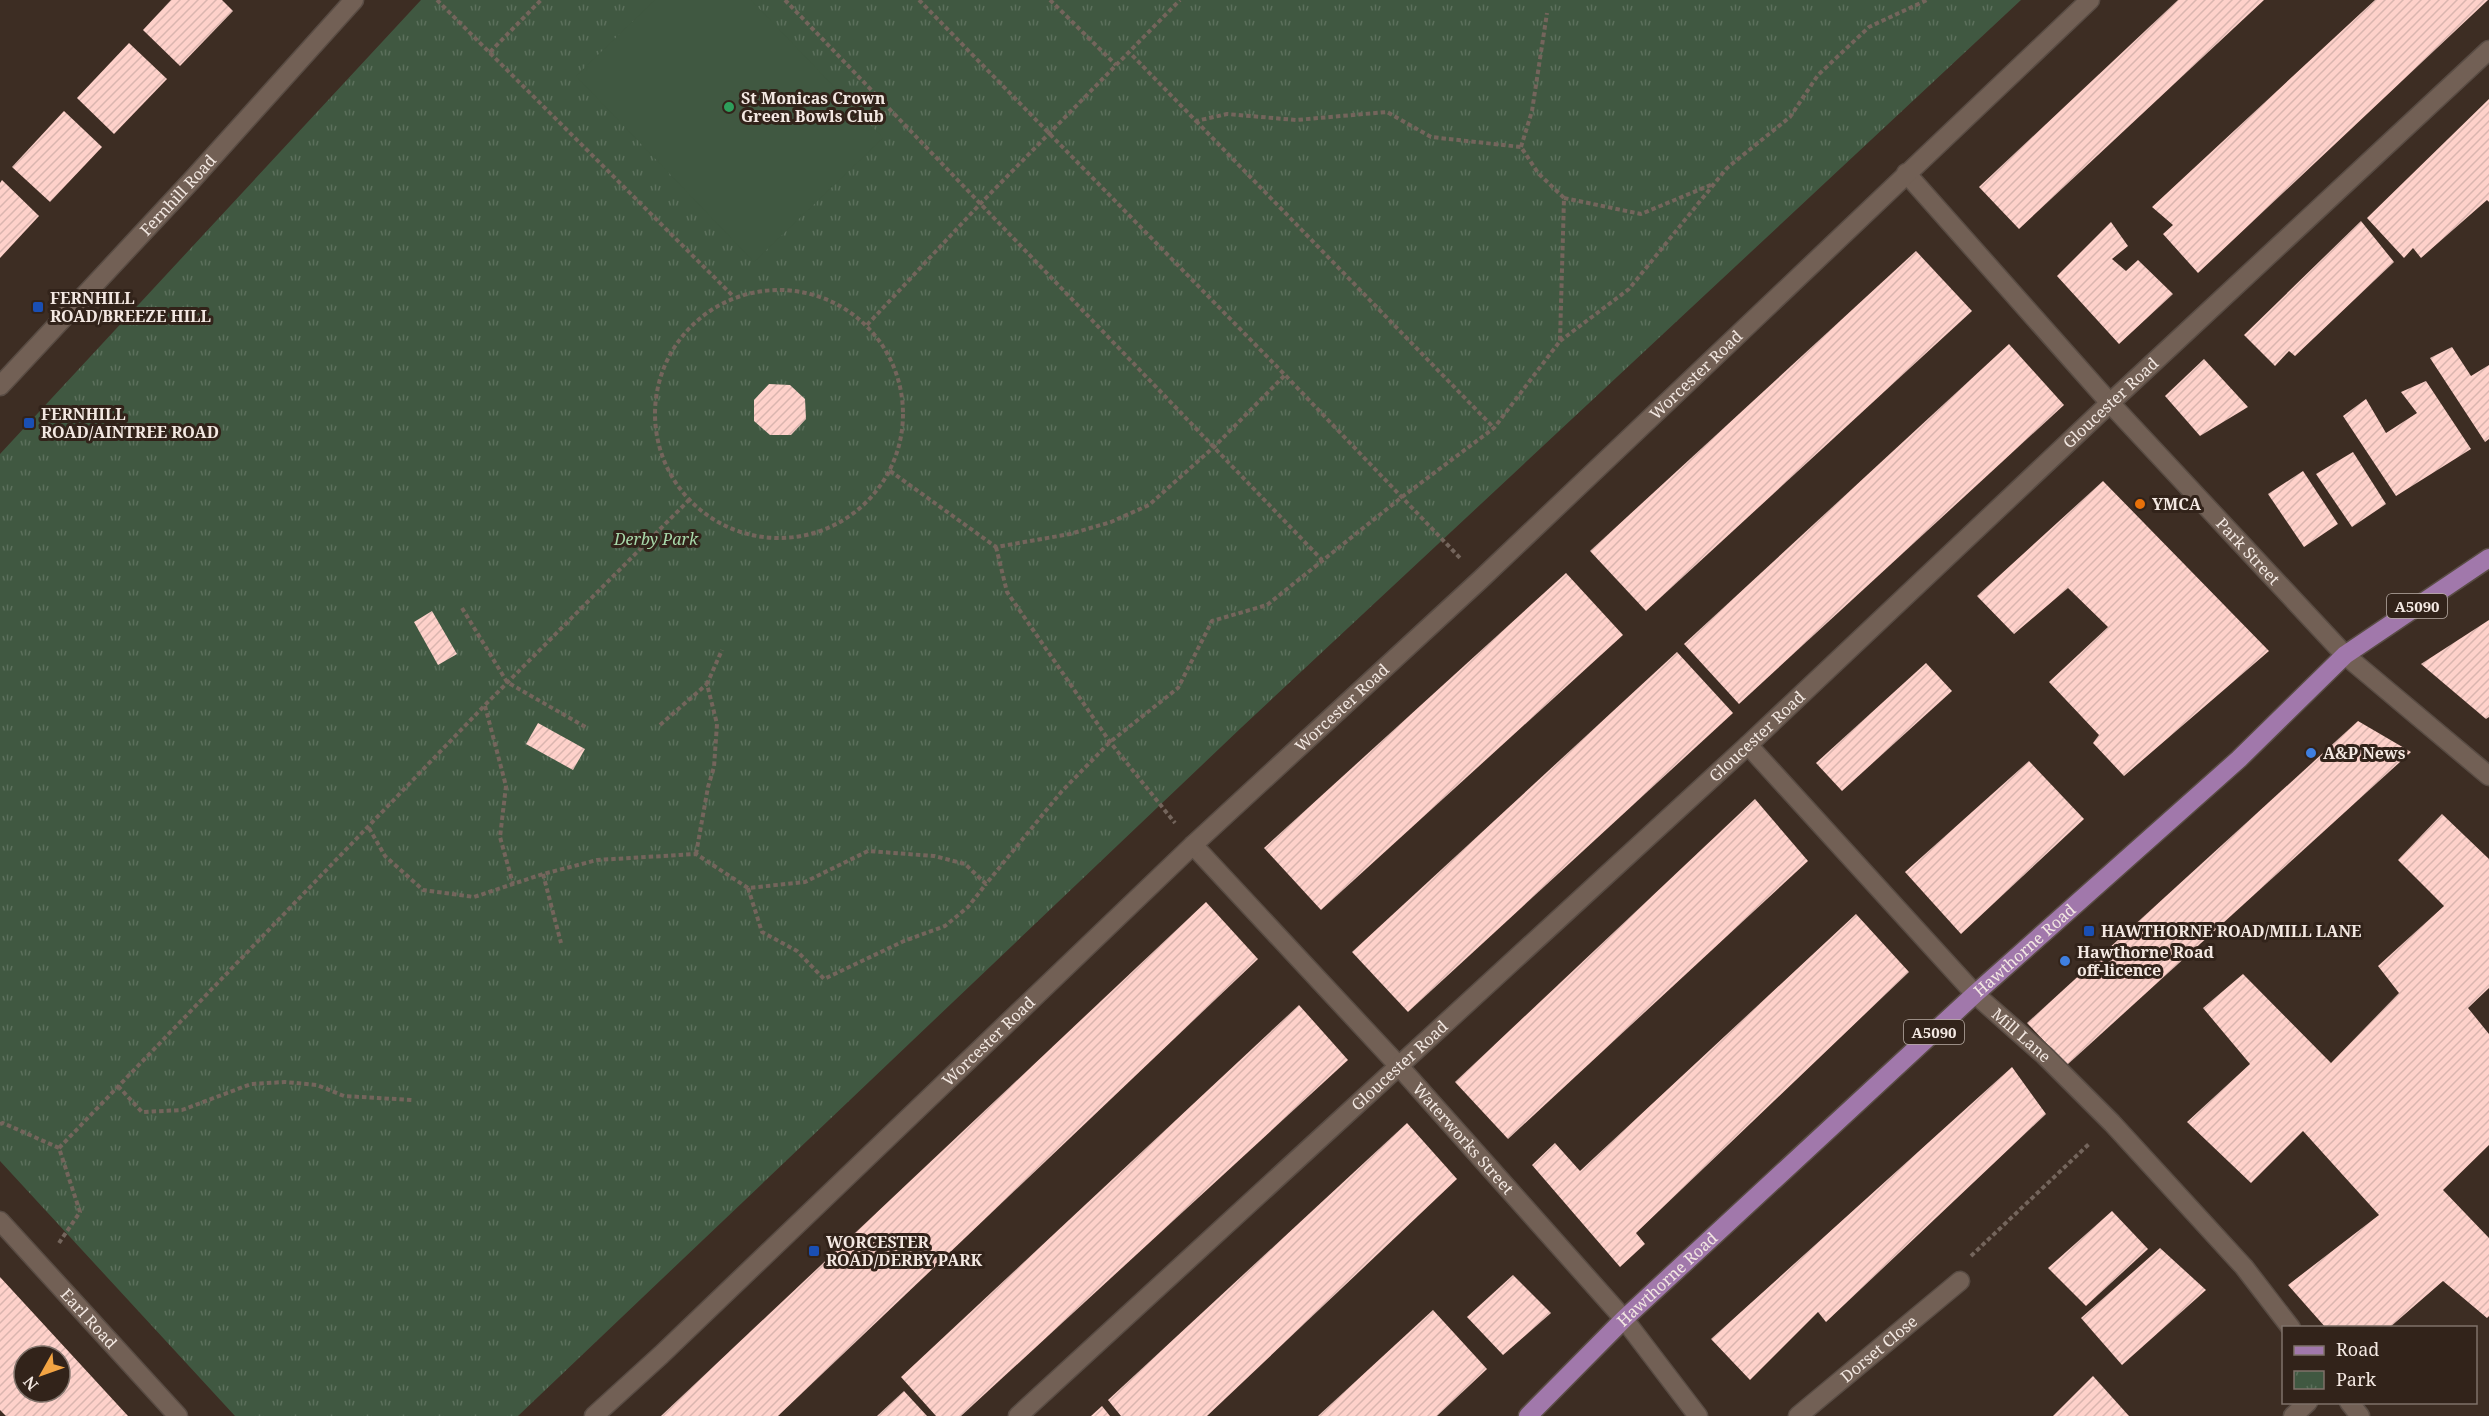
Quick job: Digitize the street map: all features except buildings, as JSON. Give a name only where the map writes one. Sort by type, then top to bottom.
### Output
[{"type":"main road","name":"Hawthorne Road","points":[[1528,1416],[1624,1319],[1975,994],[2239,759],[2345,655],[2489,558]]},
{"type":"street","name":"Fernhill Road","points":[[0,386],[192,180],[354,0]]},
{"type":"street","name":"Worcester Road","points":[[594,1416],[661,1355],[1193,845],[1479,580],[2090,0]]},
{"type":"street","name":"Gloucester Road","points":[[1018,1416],[1748,745],[2110,402],[2489,50]]},
{"type":"street","name":"Park Street","points":[[1906,173],[2110,402],[2345,655],[2489,776]]},
{"type":"street","name":"Mill Lane","points":[[1748,745],[1975,994],[2044,1055],[2112,1123],[2244,1267],[2289,1326]]},
{"type":"street","name":"Waterworks Street","points":[[1193,845],[1398,1065],[1624,1319],[1698,1416]]},
{"type":"street","name":"Earl Road","points":[[0,1221],[44,1266],[178,1416]]},
{"type":"street","name":"Dorset Close","points":[[1798,1416],[1960,1281]]},
{"type":"street","points":[[2293,1416],[2306,1404]]},
{"type":"street","points":[[2351,1404],[2360,1416]]},
{"type":"path","points":[[437,0],[734,297]]},
{"type":"path","points":[[490,52],[541,0]]},
{"type":"path","points":[[785,0],[1322,560]]},
{"type":"path","points":[[919,0],[1402,496],[1479,580]]},
{"type":"path","points":[[1050,0],[1116,65]]},
{"type":"path","points":[[867,325],[980,204],[1180,0]]},
{"type":"path","points":[[369,828],[385,856],[423,890],[474,897],[543,874],[597,860],[696,854],[748,888],[762,932],[797,951],[824,979],[904,941],[945,926],[968,907],[1062,791],[1110,742],[1178,688],[1212,621],[1267,605],[1402,496],[1494,428],[1560,341],[1629,289],[1727,168],[1790,117],[1818,75],[1869,27],[1927,0]]},
{"type":"path","points":[[1521,147],[1532,111],[1547,13]]},
{"type":"path","points":[[1130,52],[1494,428]]},
{"type":"path","points":[[1196,121],[1227,114],[1296,120],[1387,112],[1431,137],[1521,147]]},
{"type":"path","points":[[1521,147],[1538,173],[1564,198],[1641,213],[1714,184]]},
{"type":"path","points":[[1560,341],[1564,198]]},
{"type":"path","points":[[768,290],[804,291],[838,304],[867,325],[886,350],[899,379],[904,410],[901,442],[890,471],[867,503],[835,526],[797,538],[757,537],[720,525],[689,500],[666,467],[655,427],[657,387],[672,349],[699,318],[734,297],[768,290]]},
{"type":"path","points":[[996,547],[1070,534],[1111,522],[1149,505],[1214,447],[1285,375]]},
{"type":"path","points":[[890,471],[996,547],[1007,592],[1110,742],[1193,845]]},
{"type":"path","points":[[59,1148],[507,682],[689,500]]},
{"type":"path","points":[[462,608],[507,682],[587,728]]},
{"type":"path","points":[[660,725],[707,684],[722,650]]},
{"type":"path","points":[[696,854],[708,787],[714,767],[717,724],[707,684]]},
{"type":"path","points":[[485,705],[506,786],[501,837],[513,884]]},
{"type":"path","points":[[748,888],[805,882],[868,850],[934,856],[965,864],[986,884]]},
{"type":"path","points":[[543,874],[561,943]]},
{"type":"path","points":[[118,1086],[142,1112],[182,1110],[251,1084],[285,1082],[317,1085],[344,1096],[412,1100]]},
{"type":"path","points":[[0,1124],[3,1122],[59,1148],[80,1212],[44,1266]]},
{"type":"path","points":[[1960,1281],[1969,1258],[2112,1123]]},
{"type":"green space","name":"Derby Park","points":[[421,0],[2021,0],[1242,727],[518,1416],[235,1416],[0,1161],[0,454]]},
{"type":"green space","name":"St Monicas Crown Green Bowls Club","points":[[655,0],[751,0],[883,138],[754,262],[576,76]]},
{"type":"place","name":"St Monicas Crown Green Bowls Club","points":[[729,107]]},
{"type":"place","name":"FERNHILL ROAD/BREEZE HILL","points":[[38,307]]},
{"type":"place","name":"FERNHILL ROAD/AINTREE ROAD","points":[[29,423]]},
{"type":"place","name":"YMCA","points":[[2140,504]]},
{"type":"place","name":"A&P News","points":[[2311,753]]},
{"type":"place","name":"HAWTHORNE ROAD/MILL LANE","points":[[2089,931]]},
{"type":"place","name":"Hawthorne Road off-licence","points":[[2065,961]]},
{"type":"place","name":"WORCESTER ROAD/DERBY PARK","points":[[814,1251]]}]
